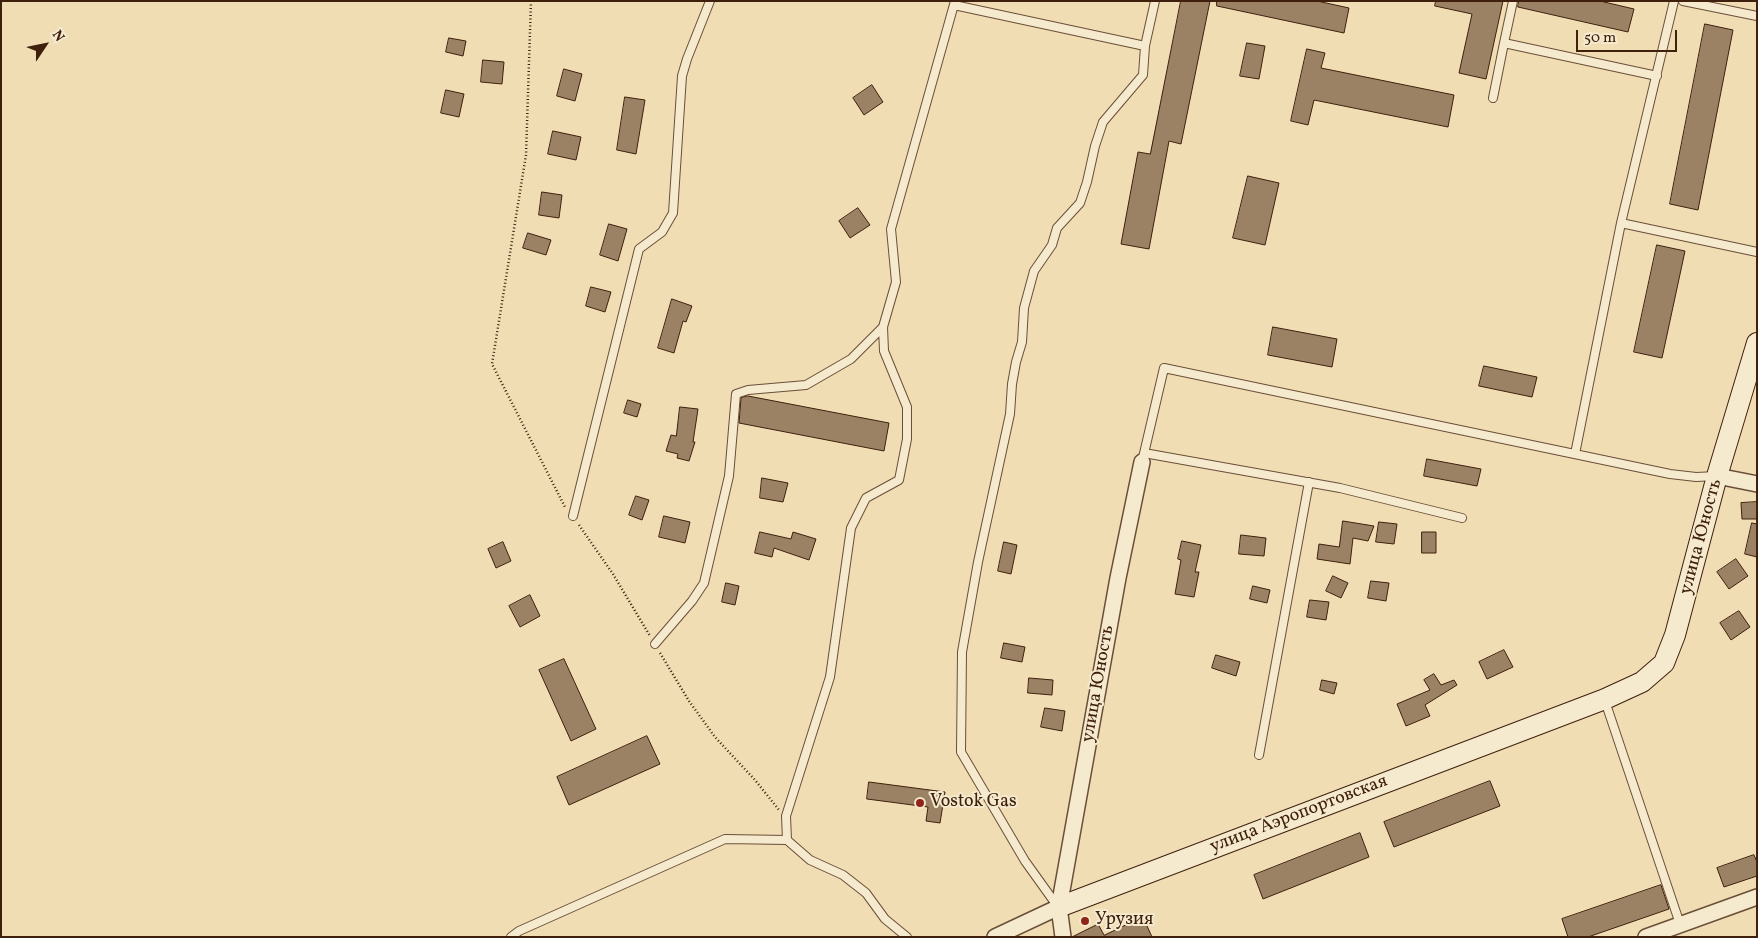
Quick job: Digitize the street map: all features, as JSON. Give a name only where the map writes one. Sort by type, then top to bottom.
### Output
[{"type":"street","name":"улица Юность","points":[[1605,699],[1642,682],[1664,663],[1676,635],[1718,476],[1757,342]]},
{"type":"street","name":"улица Юность","points":[[1063,937],[1059,907],[1118,578],[1143,458]]},
{"type":"street","points":[[1718,476],[1757,484]]},
{"type":"street","name":"улица Аэропортовская","points":[[995,937],[1059,907],[1605,699]]},
{"type":"street","points":[[1646,937],[1757,897]]},
{"type":"lane","points":[[573,516],[639,249],[662,232],[674,213],[682,76],[687,58],[710,1]]},
{"type":"lane","points":[[1059,907],[1025,861],[961,752],[962,652],[978,562],[1010,414],[1012,384],[1022,342],[1024,308],[1034,272],[1052,245],[1057,228],[1080,203],[1103,122],[1143,75],[1145,46],[1155,1]]},
{"type":"lane","points":[[1492,98],[1513,1]]},
{"type":"lane","points":[[1576,454],[1621,223],[1674,1]]},
{"type":"lane","points":[[1683,1],[1757,16]]},
{"type":"lane","points":[[787,840],[786,816],[830,676],[851,528],[866,498],[899,480],[907,439],[907,407],[884,351],[883,327],[896,282],[891,230],[955,3],[1145,46]]},
{"type":"lane","points":[[1504,43],[1657,76]]},
{"type":"lane","points":[[1621,223],[1757,252]]},
{"type":"lane","points":[[655,644],[692,601],[704,583],[730,476],[736,394],[748,390],[806,385],[851,359],[883,327]]},
{"type":"lane","points":[[1462,518],[1309,482],[1143,458],[1164,368],[1670,474],[1696,477],[1718,476]]},
{"type":"lane","points":[[1259,756],[1309,482]]},
{"type":"lane","points":[[1605,699],[1680,924]]},
{"type":"lane","points":[[511,937],[519,931],[725,839],[787,840],[810,860],[843,875],[866,893],[885,918],[906,937]]},
{"type":"building","points":[[1181,1],[1210,1],[1181,144],[1169,141],[1149,249],[1121,244],[1138,152],[1150,154]]},
{"type":"building","points":[[1217,1],[1317,1],[1349,8],[1344,33],[1217,6]]},
{"type":"building","points":[[1436,1],[1503,1],[1486,79],[1459,73],[1472,14],[1435,6]]},
{"type":"building","points":[[1519,1],[1600,1],[1634,9],[1628,32],[1518,7]]},
{"type":"building","points":[[1705,24],[1733,30],[1698,210],[1670,204]]},
{"type":"building","points":[[449,38],[466,41],[463,56],[446,52]]},
{"type":"building","points":[[1247,43],[1265,46],[1259,79],[1240,76]]},
{"type":"building","points":[[1307,49],[1325,53],[1321,68],[1454,95],[1448,127],[1314,100],[1308,125],[1291,121]]},
{"type":"building","points":[[483,60],[504,62],[502,84],[481,82]]},
{"type":"building","points":[[564,69],[582,74],[575,101],[557,96]]},
{"type":"building","points":[[872,85],[883,102],[864,115],[853,98]]},
{"type":"building","points":[[446,90],[464,94],[459,117],[441,113]]},
{"type":"building","points":[[625,97],[645,100],[636,154],[617,150]]},
{"type":"building","points":[[553,131],[581,137],[576,160],[548,154]]},
{"type":"building","points":[[1248,176],[1279,183],[1265,245],[1233,238]]},
{"type":"building","points":[[542,192],[562,195],[559,218],[539,215]]},
{"type":"building","points":[[858,208],[870,225],[850,238],[839,221]]},
{"type":"building","points":[[609,224],[627,229],[618,261],[600,255]]},
{"type":"building","points":[[528,233],[551,240],[546,255],[523,248]]},
{"type":"building","points":[[1657,245],[1685,251],[1662,358],[1634,352]]},
{"type":"building","points":[[591,287],[611,292],[605,312],[586,306]]},
{"type":"building","points":[[672,299],[692,306],[686,322],[683,321],[674,353],[658,348]]},
{"type":"building","points":[[1273,327],[1337,339],[1332,367],[1268,355]]},
{"type":"building","points":[[1484,366],[1537,377],[1532,397],[1479,386]]},
{"type":"building","points":[[748,396],[889,423],[884,451],[739,423],[741,398]]},
{"type":"building","points":[[628,400],[641,404],[637,417],[624,413]]},
{"type":"building","points":[[680,407],[698,409],[693,442],[695,442],[689,461],[677,458],[678,454],[666,451],[671,435],[676,436]]},
{"type":"building","points":[[1427,459],[1481,469],[1477,486],[1424,476]]},
{"type":"building","points":[[762,478],[788,483],[783,502],[760,498]]},
{"type":"building","points":[[636,496],[649,500],[642,520],[629,515]]},
{"type":"building","points":[[1757,502],[1757,519],[1742,519],[1741,503]]},
{"type":"building","points":[[664,516],[690,522],[685,543],[659,537]]},
{"type":"building","points":[[1343,521],[1374,526],[1368,541],[1353,538],[1350,564],[1317,559],[1319,544],[1339,547]]},
{"type":"building","points":[[1379,522],[1397,524],[1394,544],[1376,542]]},
{"type":"building","points":[[1752,523],[1757,524],[1757,557],[1745,554]]},
{"type":"building","points":[[760,532],[791,539],[793,532],[816,539],[809,560],[774,548],[772,557],[755,553]]},
{"type":"building","points":[[1422,532],[1436,532],[1436,553],[1422,553]]},
{"type":"building","points":[[1241,535],[1266,538],[1264,556],[1239,554]]},
{"type":"building","points":[[1182,541],[1201,545],[1195,572],[1199,572],[1194,597],[1175,594],[1181,560],[1178,559]]},
{"type":"building","points":[[503,542],[511,561],[496,568],[488,549]]},
{"type":"building","points":[[1004,542],[1017,545],[1011,574],[998,571]]},
{"type":"building","points":[[1736,559],[1748,576],[1729,589],[1717,572]]},
{"type":"building","points":[[1333,576],[1348,583],[1341,598],[1326,591]]},
{"type":"building","points":[[1371,581],[1389,583],[1386,601],[1368,598]]},
{"type":"building","points":[[726,583],[739,586],[735,605],[722,602]]},
{"type":"building","points":[[1253,586],[1270,590],[1267,603],[1250,599]]},
{"type":"building","points":[[530,595],[540,616],[520,627],[509,606]]},
{"type":"building","points":[[1310,600],[1329,602],[1326,620],[1307,617]]},
{"type":"building","points":[[1739,611],[1750,627],[1731,640],[1720,623]]},
{"type":"building","points":[[1004,643],[1025,647],[1022,662],[1001,658]]},
{"type":"building","points":[[1504,650],[1513,667],[1487,679],[1479,662]]},
{"type":"building","points":[[1216,655],[1240,662],[1236,676],[1212,668]]},
{"type":"building","points":[[564,659],[596,729],[571,741],[539,670]]},
{"type":"building","points":[[1434,674],[1441,685],[1454,680],[1457,685],[1425,705],[1430,716],[1406,726],[1397,704],[1430,690],[1424,680]]},
{"type":"building","points":[[1029,678],[1053,680],[1052,695],[1028,693]]},
{"type":"building","points":[[1322,680],[1337,683],[1334,694],[1320,690]]},
{"type":"building","points":[[1045,708],[1065,711],[1062,731],[1041,727]]},
{"type":"building","points":[[647,736],[660,764],[569,805],[557,777]]},
{"type":"building","points":[[1490,781],[1500,806],[1394,847],[1384,822]]},
{"type":"building","name":"Vostok Gas","points":[[869,782],[945,792],[940,823],[926,821],[928,807],[867,799]]},
{"type":"building","points":[[1360,833],[1369,857],[1263,899],[1254,875]]},
{"type":"building","points":[[1754,855],[1757,862],[1757,876],[1724,887],[1717,868]]},
{"type":"building","points":[[1661,885],[1669,909],[1588,937],[1568,937],[1562,919]]},
{"type":"building","points":[[1143,917],[1152,937],[1072,937],[1098,924],[1104,935]]},
{"type":"place","name":"Vostok Gas","points":[[920,803]]},
{"type":"place","name":"Урузия","points":[[1085,921]]}]
